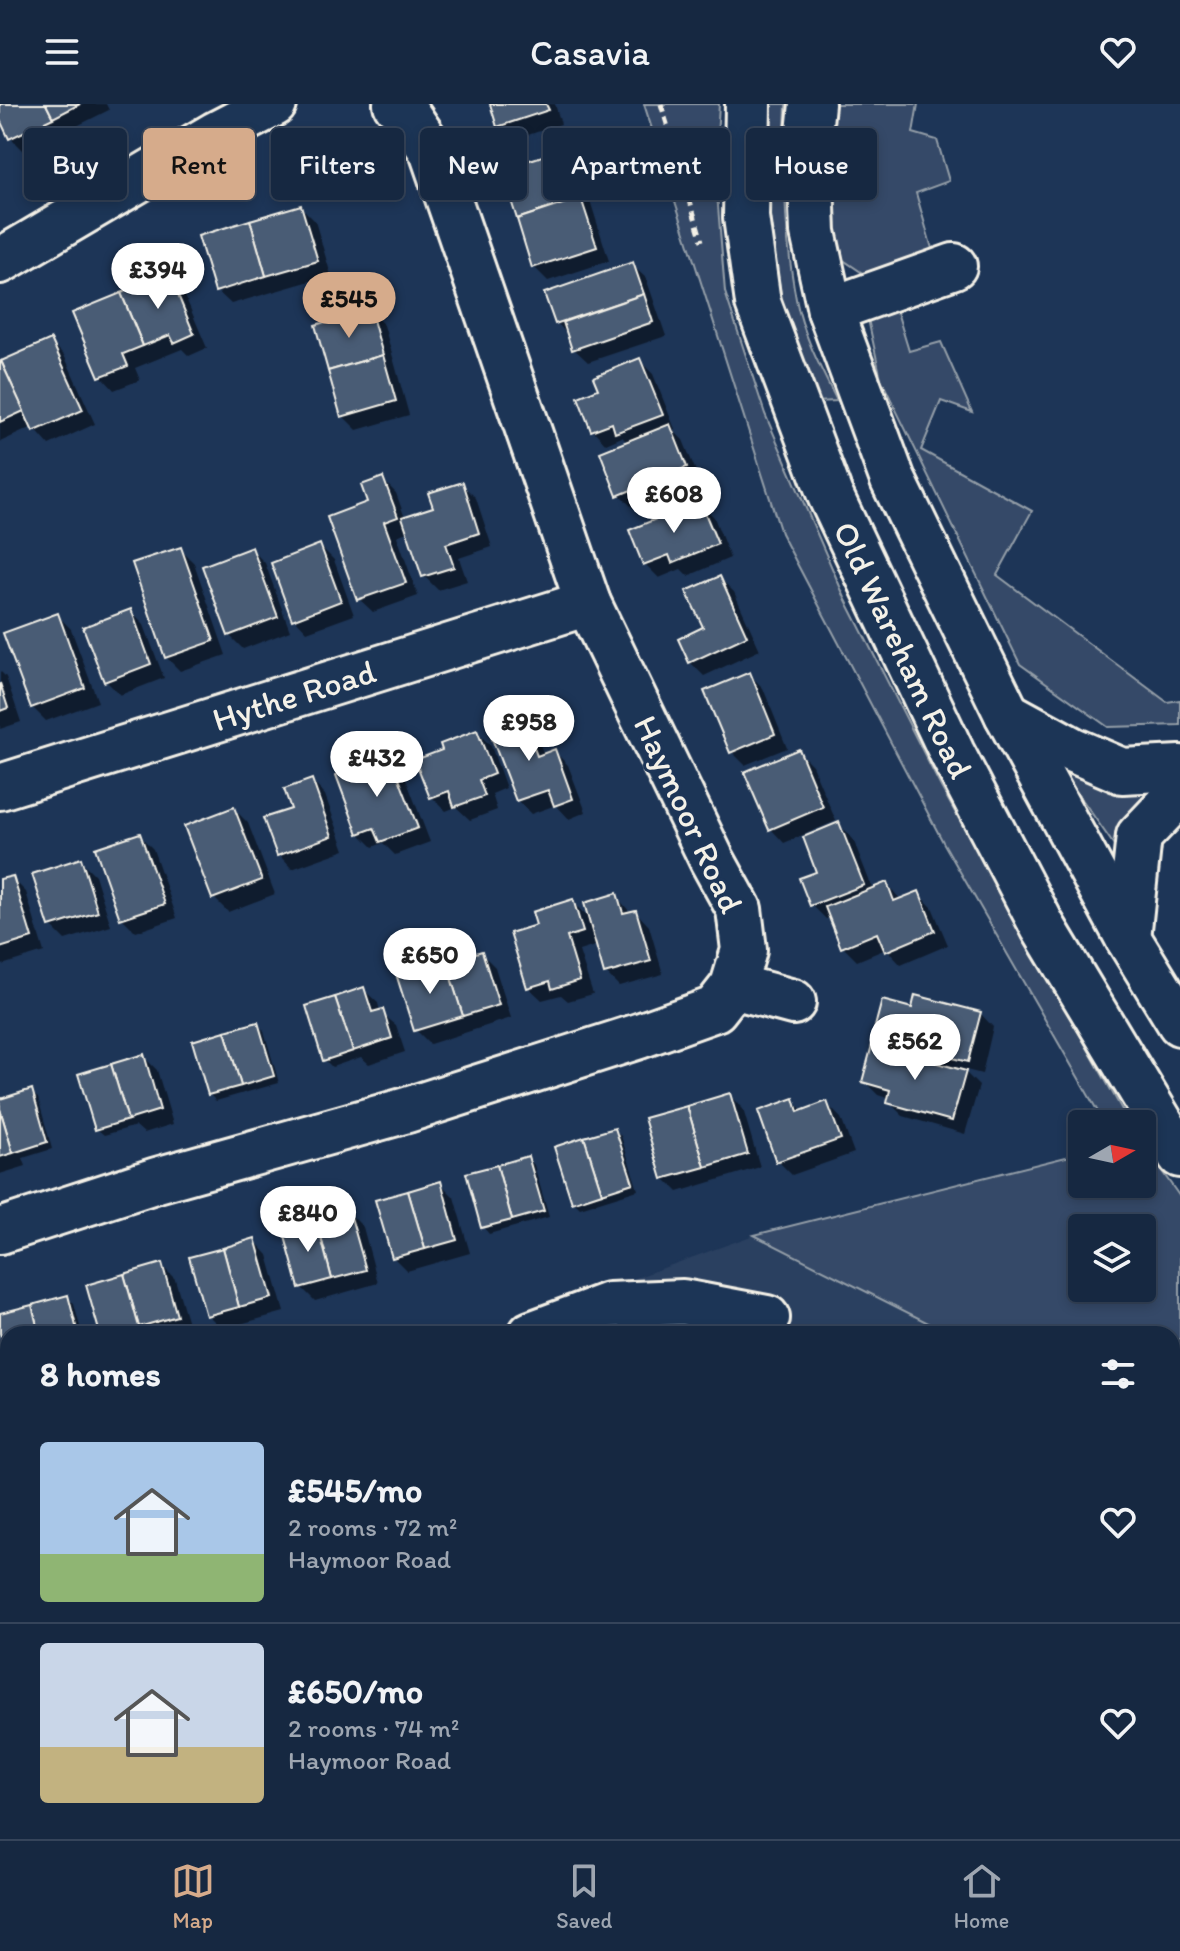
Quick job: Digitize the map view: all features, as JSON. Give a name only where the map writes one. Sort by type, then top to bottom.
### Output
[{"type":"street","points":[[0,261],[216,134],[274,104]]},
{"type":"street","name":"Haymoor Road","points":[[396,104],[405,111],[432,151],[588,603],[712,860],[739,909],[744,950],[733,986]]},
{"type":"street","name":"Old Wareham Road","points":[[748,104],[746,217],[758,303],[835,508],[952,753],[1043,927],[1180,1155]]},
{"type":"street","name":"Old Wareham Road","points":[[812,104],[809,133],[813,232],[830,310],[893,480],[1007,714],[1128,938],[1180,1023]]},
{"type":"street","points":[[830,310],[954,266]]},
{"type":"street","name":"Hythe Road","points":[[0,787],[588,603]]},
{"type":"street","points":[[1007,714],[1073,750],[1122,771],[1180,768]]},
{"type":"street","points":[[1128,938],[1139,836],[1180,793]]},
{"type":"street","points":[[0,1231],[157,1180],[407,1110],[639,1036],[715,1009],[733,986],[793,1002]]},
{"type":"street","points":[[553,1326],[609,1305],[683,1302],[766,1326]]},
{"type":"shaded area","points":[[644,104],[719,104],[718,128],[652,128]]},
{"type":"shaded area","points":[[767,104],[786,104],[786,128],[767,128]]},
{"type":"shaded area","points":[[829,104],[918,104],[913,133],[937,140],[949,181],[916,193],[935,259],[885,276],[864,274],[839,257],[829,227],[829,200],[877,200],[877,128],[829,128]]},
{"type":"shaded area","points":[[675,200],[718,200],[725,292],[765,414],[845,598],[941,787],[1122,1110],[1097,1110],[943,842],[781,533]]},
{"type":"shaded area","points":[[767,200],[785,200],[799,312],[837,401],[814,402],[783,307]]},
{"type":"shaded area","points":[[894,302],[909,351],[941,342],[972,412],[941,401],[921,450],[1032,511],[997,575],[1167,702],[1180,700],[1180,725],[1108,727],[1020,664],[881,379],[868,319]]},
{"type":"shaded area","points":[[1049,752],[1150,790],[1133,808],[1116,848]]},
{"type":"shaded area","points":[[1068,1156],[1068,1198],[1156,1198],[1156,1163],[1180,1197],[1180,1326],[934,1326],[754,1235]]},
{"type":"shaded area","points":[[754,1235],[934,1326],[504,1326]]},
{"type":"building","points":[[0,104],[46,104],[53,118],[32,128],[24,128],[24,132],[9,139],[0,120]]},
{"type":"building","points":[[46,104],[80,104],[53,118]]},
{"type":"building","points":[[490,104],[546,104],[549,110],[497,127]]},
{"type":"building","points":[[543,156],[543,200],[575,200],[517,219],[511,200],[527,200],[527,161]]},
{"type":"building","points":[[582,200],[597,247],[532,268],[517,219]]},
{"type":"building","points":[[301,205],[318,261],[266,276],[250,220]]},
{"type":"building","points":[[250,220],[266,276],[215,292],[198,236]]},
{"type":"building","points":[[633,262],[644,294],[555,324],[544,293]]},
{"type":"building","points":[[169,273],[194,334],[174,343],[170,335],[143,346],[121,293]]},
{"type":"building","points":[[121,293],[143,346],[123,354],[128,366],[99,377],[72,313]]},
{"type":"building","points":[[644,294],[653,322],[572,350],[563,322]]},
{"type":"building","points":[[370,309],[383,355],[328,371],[315,325]]},
{"type":"building","points":[[51,339],[83,410],[33,432],[1,361]]},
{"type":"building","points":[[383,355],[396,401],[341,417],[328,371]]},
{"type":"building","points":[[640,358],[663,415],[615,433],[612,423],[591,431],[578,397],[598,389],[593,377]]},
{"type":"building","points":[[0,362],[24,411],[0,422]]},
{"type":"building","points":[[670,424],[687,467],[617,496],[600,452]]},
{"type":"building","points":[[383,477],[398,517],[384,522],[406,583],[357,600],[327,517],[367,502],[361,485]]},
{"type":"building","points":[[463,482],[479,533],[446,544],[454,567],[422,577],[402,517],[433,507],[428,493]]},
{"type":"building","points":[[700,501],[718,544],[672,563],[669,555],[643,565],[629,530]]},
{"type":"building","points":[[320,544],[341,601],[292,620],[271,563]]},
{"type":"building","points":[[181,547],[214,641],[165,658],[132,563]]},
{"type":"building","points":[[252,547],[278,617],[228,636],[202,566]]},
{"type":"building","points":[[720,576],[747,636],[689,663],[678,639],[703,627],[686,591]]},
{"type":"building","points":[[131,609],[151,664],[104,682],[83,627]]},
{"type":"building","points":[[58,613],[85,688],[31,708],[3,633]]},
{"type":"building","points":[[750,672],[775,734],[730,753],[704,691]]},
{"type":"building","points":[[0,683],[8,708],[0,711]]},
{"type":"building","points":[[522,715],[537,756],[555,749],[573,799],[554,806],[548,790],[516,801],[488,728]]},
{"type":"building","points":[[477,730],[494,774],[479,780],[485,796],[454,807],[449,791],[430,798],[415,760],[442,750],[440,744]]},
{"type":"building","points":[[799,749],[823,807],[769,830],[744,772]]},
{"type":"building","points":[[390,755],[418,828],[380,842],[374,828],[358,834],[336,775]]},
{"type":"building","points":[[312,779],[332,836],[277,856],[263,818],[291,809],[284,789]]},
{"type":"building","points":[[234,807],[262,880],[212,899],[184,826]]},
{"type":"building","points":[[839,822],[864,885],[810,906],[799,878],[816,872],[803,837]]},
{"type":"building","points":[[140,833],[165,904],[120,919],[95,848]]},
{"type":"building","points":[[81,858],[98,912],[49,927],[32,874]]},
{"type":"building","points":[[13,876],[32,938],[0,948],[0,879]]},
{"type":"building","points":[[887,882],[894,901],[919,891],[935,931],[885,952],[877,933],[841,948],[825,907]]},
{"type":"building","points":[[617,893],[623,913],[636,910],[651,961],[604,974],[584,903]]},
{"type":"building","points":[[573,899],[583,932],[567,937],[580,980],[552,989],[550,981],[527,988],[510,933],[536,925],[532,912]]},
{"type":"building","points":[[482,951],[499,1005],[463,1016],[446,962]]},
{"type":"building","points":[[446,962],[463,1016],[414,1031],[397,977]]},
{"type":"building","points":[[364,987],[372,1012],[383,1009],[392,1038],[353,1051],[335,997]]},
{"type":"building","points":[[915,995],[981,1012],[968,1062],[872,1038],[882,1000],[912,1008]]},
{"type":"building","points":[[335,997],[353,1051],[323,1061],[306,1006]]},
{"type":"building","points":[[258,1022],[274,1076],[241,1086],[225,1031]]},
{"type":"building","points":[[225,1031],[241,1086],[208,1095],[192,1041]]},
{"type":"building","points":[[872,1045],[966,1071],[952,1121],[887,1103],[890,1090],[862,1082]]},
{"type":"building","points":[[144,1054],[160,1110],[128,1120],[111,1064]]},
{"type":"building","points":[[111,1064],[128,1120],[95,1130],[78,1074]]},
{"type":"building","points":[[32,1089],[47,1142],[13,1153],[0,1099]]},
{"type":"building","points":[[730,1093],[748,1154],[705,1167],[687,1106]]},
{"type":"building","points":[[794,1098],[798,1112],[827,1101],[841,1139],[776,1162],[758,1111]]},
{"type":"building","points":[[687,1106],[705,1167],[662,1179],[644,1118]]},
{"type":"building","points":[[0,1109],[13,1153],[0,1157]]},
{"type":"building","points":[[615,1128],[633,1183],[602,1193],[584,1137]]},
{"type":"building","points":[[584,1137],[602,1193],[572,1203],[554,1147]]},
{"type":"building","points":[[528,1156],[544,1211],[512,1220],[497,1165]]},
{"type":"building","points":[[497,1165],[512,1220],[481,1228],[466,1173]]},
{"type":"building","points":[[441,1181],[457,1240],[425,1249],[408,1191]]},
{"type":"building","points":[[408,1191],[425,1249],[392,1258],[375,1200]]},
{"type":"building","points":[[349,1210],[366,1270],[332,1279],[316,1219]]},
{"type":"building","points":[[316,1219],[332,1279],[299,1288],[283,1229]]},
{"type":"building","points":[[255,1238],[272,1298],[239,1307],[223,1248]]},
{"type":"building","points":[[223,1248],[239,1307],[206,1316],[189,1257]]},
{"type":"building","points":[[162,1263],[177,1316],[139,1326],[124,1274]]},
{"type":"building","points":[[124,1274],[139,1326],[98,1326],[86,1285]]},
{"type":"building","points":[[68,1295],[76,1326],[37,1326],[32,1305]]},
{"type":"building","points":[[32,1305],[37,1326],[0,1326],[0,1313]]}]
